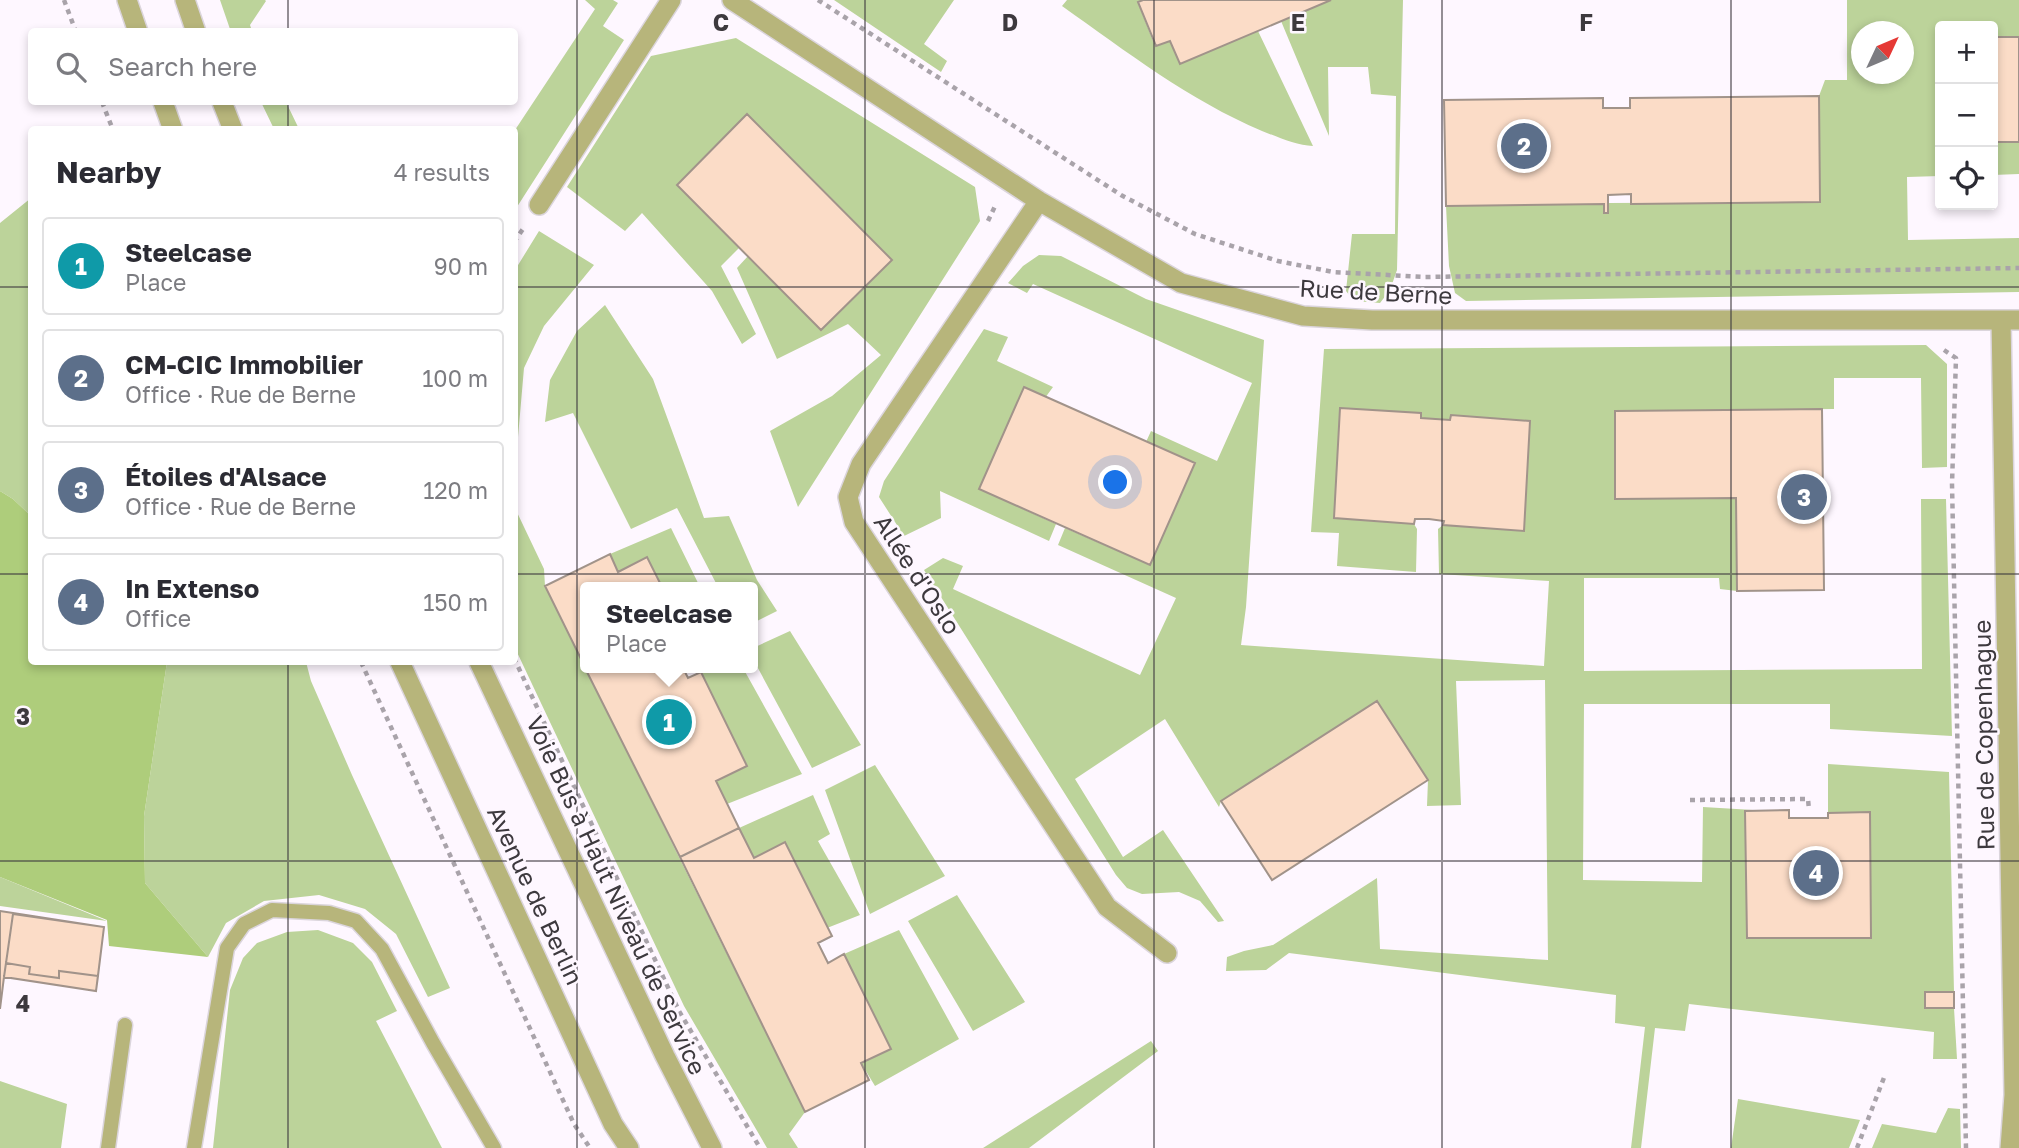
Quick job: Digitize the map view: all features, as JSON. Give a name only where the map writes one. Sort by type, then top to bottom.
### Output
[{"type":"street","points":[[126,0],[136,28]]},
{"type":"street","points":[[185,0],[196,28]]},
{"type":"street","points":[[539,205],[671,0]]},
{"type":"street","name":"Rue de Berne","points":[[732,0],[1039,201],[1181,283],[1303,316],[1372,320],[2010,320]]},
{"type":"street","points":[[164,105],[172,126]]},
{"type":"street","points":[[223,105],[231,126]]},
{"type":"street","name":"Allée d'Oslo","points":[[1039,201],[862,464],[848,497],[854,522],[1107,907],[1167,953]]},
{"type":"street","name":"Rue de Copenhague","points":[[2010,320],[2001,377],[2014,1095],[2010,1148]]},
{"type":"street","name":"Avenue de Berlin","points":[[401,665],[613,1124],[629,1148]]},
{"type":"street","name":"Voie Bus à Haut Niveau de Service","points":[[480,665],[664,1056],[712,1148]]},
{"type":"lane","points":[[194,1148],[227,948],[244,924],[272,910],[329,913],[356,921],[382,949],[494,1148]]},
{"type":"lane","points":[[108,1148],[125,1025]]},
{"type":"path","points":[[64,0],[74,28]]},
{"type":"path","points":[[818,0],[1121,195],[1195,234],[1278,261],[1333,272],[1425,277],[2019,268]]},
{"type":"path","points":[[103,105],[111,126]]},
{"type":"path","points":[[989,196],[996,204],[987,224],[1012,241]]},
{"type":"path","points":[[1928,321],[1927,341],[1956,358],[1952,484],[1966,1148]]},
{"type":"path","points":[[362,665],[574,1124],[590,1148]]},
{"type":"path","points":[[517,665],[679,1011],[760,1148]]},
{"type":"path","points":[[1690,800],[1808,799],[1809,810]]},
{"type":"path","points":[[1857,1148],[1885,1075]]},
{"type":"green space","points":[[220,0],[266,1],[250,25],[251,28],[230,28]]},
{"type":"green space","points":[[585,0],[613,0],[618,3],[603,26],[624,40],[518,205],[518,126],[595,9]]},
{"type":"green space","points":[[834,0],[954,0],[924,44],[947,61],[941,72]]},
{"type":"green space","points":[[1067,0],[1143,0],[1138,3],[1155,46],[1170,41],[1180,64],[1258,31],[1313,146],[1294,143],[1262,131],[1209,105],[1135,58],[1062,6]]},
{"type":"green space","points":[[1331,0],[1403,0],[1397,270],[1390,290],[1380,303],[1354,301],[1346,291],[1352,234],[1395,234],[1396,96],[1371,94],[1368,67],[1328,67],[1329,136],[1281,21]]},
{"type":"green space","points":[[1847,0],[2019,0],[2019,37],[1998,37],[1998,21],[1935,21],[1935,176],[1907,177],[1908,240],[2019,238],[2019,292],[1466,301],[1455,293],[1449,266],[1446,206],[1604,204],[1604,213],[1608,203],[1820,202],[1819,96],[1825,80],[1847,80]]},
{"type":"green space","points":[[736,38],[975,187],[980,221],[798,507],[770,431],[832,396],[881,355],[848,324],[777,359],[737,268],[748,256],[821,330],[891,260],[747,115],[677,185],[739,248],[721,266],[756,334],[742,344],[712,291],[642,213],[625,231],[567,187],[651,56]]},
{"type":"green space","points":[[262,105],[287,105],[298,126],[273,126]]},
{"type":"green space","points":[[1998,142],[2019,142],[2019,174],[1998,175]]},
{"type":"green space","points":[[28,200],[28,513],[0,491],[0,223]]},
{"type":"green space","points":[[539,231],[594,265],[544,326],[524,368],[518,437],[518,265]]},
{"type":"green space","points":[[1039,255],[1061,256],[1146,299],[1264,340],[1246,607],[1241,645],[1544,666],[1549,581],[1439,574],[1438,529],[1443,525],[1523,530],[1451,416],[1450,420],[1421,418],[1421,413],[1341,408],[1334,518],[1414,524],[1417,529],[1416,572],[1337,566],[1339,533],[1311,532],[1324,349],[1926,345],[1947,364],[1947,467],[1922,468],[1921,378],[1834,378],[1834,409],[1615,411],[1616,498],[1736,498],[1737,591],[1720,589],[1719,578],[1584,578],[1584,671],[1922,669],[1921,499],[1946,499],[1952,736],[1830,729],[1830,704],[1584,704],[1583,880],[1702,882],[1703,807],[1753,810],[1745,811],[1747,938],[1870,938],[1828,818],[1828,764],[1949,772],[1954,992],[1925,992],[1925,1007],[1954,1008],[1957,1059],[1933,1059],[1934,1032],[1689,1004],[1685,1031],[1655,1028],[1641,1148],[1631,1148],[1645,1027],[1615,1023],[1616,995],[1289,953],[1266,970],[1226,971],[1227,957],[1273,945],[1377,878],[1380,949],[1548,960],[1545,680],[1456,681],[1461,805],[1427,806],[1428,780],[1377,701],[1221,801],[1219,807],[1165,719],[1075,779],[1123,857],[1163,830],[1224,921],[1218,922],[1200,901],[1179,892],[1142,894],[1127,888],[1116,875],[924,570],[943,558],[963,566],[953,589],[1140,675],[1176,598],[1058,545],[1065,528],[1150,565],[1146,442],[1151,431],[1217,461],[1252,383],[1033,284],[1027,293],[1008,283],[1023,266]]},
{"type":"green space","points":[[605,305],[653,379],[704,518],[729,516],[757,580],[777,611],[758,620],[758,582],[715,582],[677,508],[631,529],[573,413],[545,422],[550,380],[577,331]]},
{"type":"green space","points":[[984,329],[1008,337],[997,361],[1053,387],[979,489],[1056,524],[1049,541],[940,491],[941,518],[904,536],[879,497],[884,481]]},
{"type":"green space","points":[[0,491],[28,513],[28,665],[167,665],[144,816],[145,883],[208,957],[109,946],[107,920],[0,877]]},
{"type":"green space","points":[[518,514],[544,569],[545,586],[580,657],[580,673],[588,673],[805,1112],[789,1134],[798,1148],[767,1148],[684,1006],[518,654]]},
{"type":"green space","points":[[671,528],[698,582],[660,582],[647,557],[618,572],[610,554]]},
{"type":"green space","points":[[790,631],[861,745],[812,768],[758,668],[758,646]]},
{"type":"green space","points":[[167,665],[307,665],[311,681],[352,775],[450,988],[428,997],[396,934],[365,909],[319,895],[264,901],[226,923],[208,957],[145,883],[144,816]]},
{"type":"green space","points":[[701,673],[746,673],[802,774],[727,804],[716,781],[747,765]]},
{"type":"green space","points":[[875,765],[945,876],[870,914],[825,790]]},
{"type":"green space","points":[[813,795],[830,834],[818,841],[860,915],[827,928],[785,843],[754,858],[739,828]]},
{"type":"green space","points":[[0,877],[107,921],[0,906]]},
{"type":"green space","points":[[957,895],[1025,1002],[973,1031],[908,921]]},
{"type":"green space","points":[[318,930],[353,943],[372,962],[397,1011],[376,1021],[442,1148],[213,1148],[230,990],[243,958],[257,943],[287,932]]},
{"type":"green space","points":[[899,930],[959,1039],[875,1086],[861,1063],[890,1049],[844,954]]},
{"type":"green space","points":[[1151,1041],[1158,1051],[1029,1148],[983,1148]]},
{"type":"green space","points":[[0,1081],[67,1104],[61,1148],[0,1148]]},
{"type":"green space","points":[[1738,1099],[1860,1120],[1849,1148],[1731,1148]]},
{"type":"green space","points":[[1948,1108],[1960,1109],[1961,1148],[1872,1148],[1882,1124],[1936,1133]]},
{"type":"building","points":[[1331,0],[1180,64],[1170,41],[1156,46],[1138,2]]},
{"type":"building","points":[[1998,37],[2019,37],[2019,142],[1998,142]]},
{"type":"building","points":[[1819,96],[1820,202],[1631,204],[1631,194],[1608,195],[1608,213],[1604,213],[1604,204],[1446,206],[1444,100],[1603,98],[1603,108],[1630,108],[1630,98]]},
{"type":"building","points":[[747,114],[892,260],[821,330],[677,185]]},
{"type":"building","points":[[1024,387],[1195,463],[1150,565],[979,489]]},
{"type":"building","points":[[1340,408],[1421,413],[1421,418],[1450,420],[1451,415],[1530,421],[1524,531],[1443,525],[1444,521],[1429,519],[1415,519],[1414,524],[1334,518]]},
{"type":"building","points":[[1822,409],[1824,590],[1737,591],[1736,498],[1615,499],[1615,411]]},
{"type":"building","points":[[610,554],[618,572],[647,557],[660,582],[580,582],[580,657],[545,586]]},
{"type":"building","points":[[588,673],[686,673],[688,678],[701,673],[747,766],[716,781],[739,828],[680,857]]},
{"type":"building","points":[[1377,701],[1428,780],[1272,880],[1221,801]]},
{"type":"building","points":[[1789,810],[1789,818],[1828,818],[1828,813],[1870,812],[1871,938],[1747,938],[1745,811]]},
{"type":"building","points":[[739,828],[754,858],[785,842],[832,936],[818,943],[828,963],[844,954],[891,1049],[861,1063],[869,1080],[805,1112],[680,857]]},
{"type":"building","points":[[0,911],[104,927],[96,991],[4,977],[0,1009]]},
{"type":"building","points":[[13,914],[104,927],[98,976],[59,971],[59,978],[29,974],[30,967],[6,963]]},
{"type":"building","points":[[6,963],[30,967],[29,974],[59,978],[59,971],[98,976],[96,991],[4,977]]},
{"type":"building","points":[[6,963],[30,967],[29,974],[59,978],[59,971],[98,976],[96,991],[4,977]]},
{"type":"building","points":[[1925,992],[1954,992],[1954,1008],[1925,1008]]},
{"type":"place","name":"CM-CIC Immobilier","points":[[1524,146]]},
{"type":"place","name":"Étoiles d'Alsace","points":[[1804,497]]},
{"type":"place","name":"Steelcase","points":[[669,722]]},
{"type":"place","name":"In Extenso","points":[[1816,873]]}]
